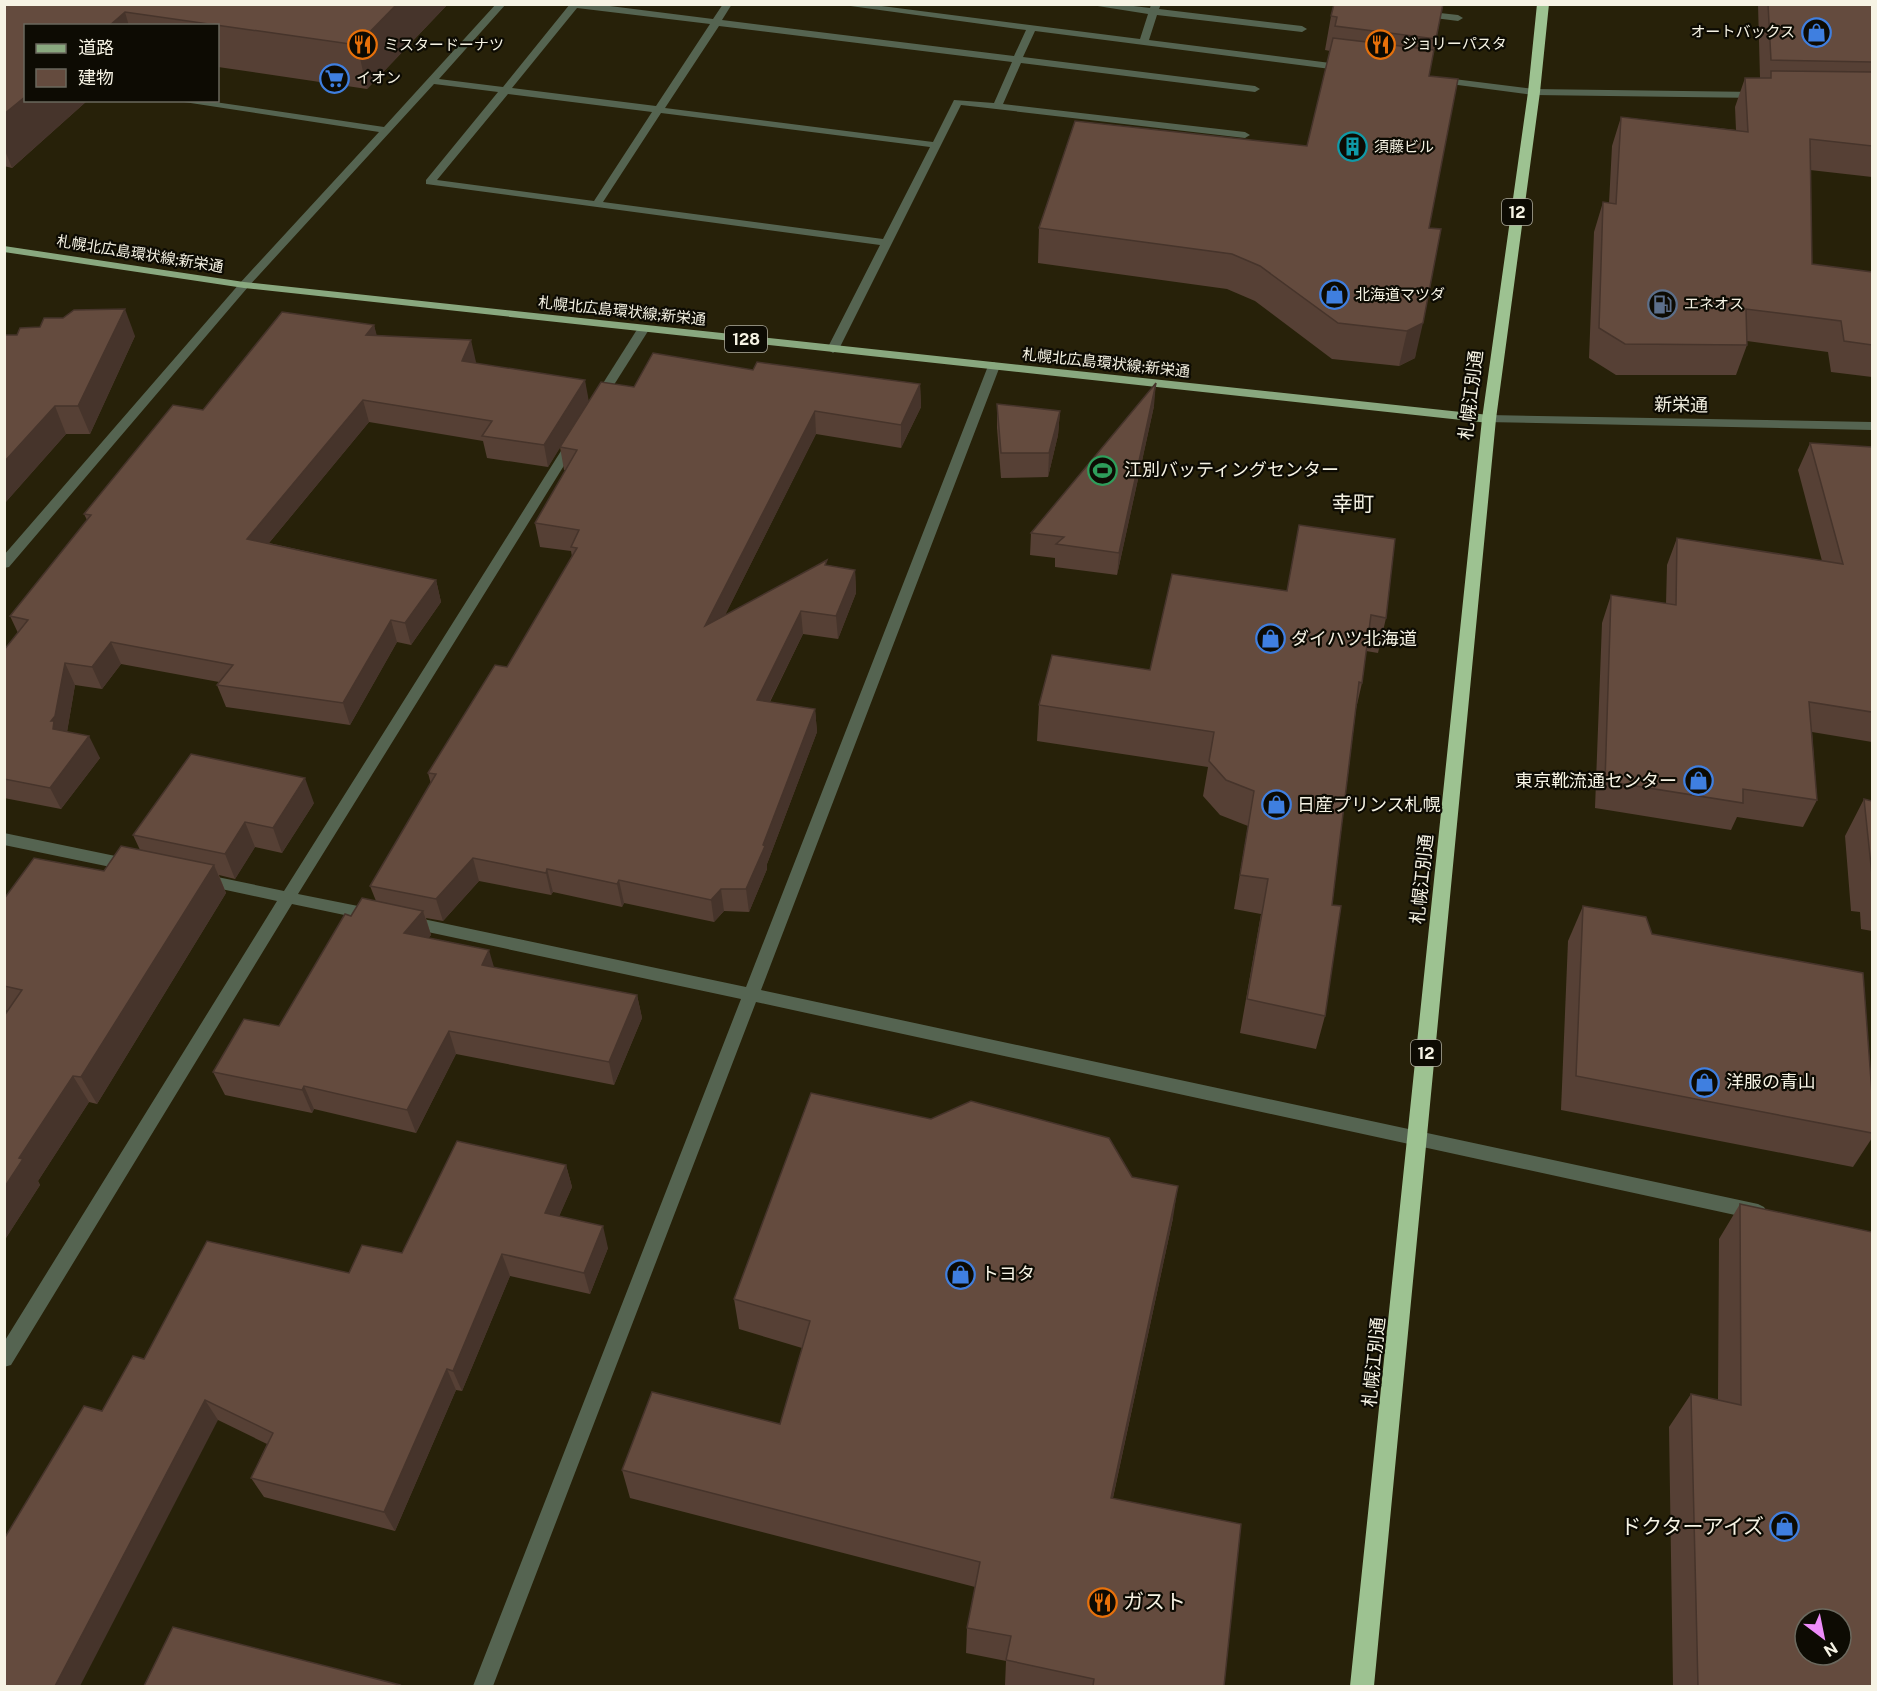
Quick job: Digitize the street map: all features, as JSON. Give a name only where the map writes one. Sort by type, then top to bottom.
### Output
[{"type":"highway","name":"札幌江別通","points":[[1362,1686],[1489,419],[1534,92],[1543,4]]},
{"type":"main road","name":"札幌北広島環状線;新栄通","points":[[4,249],[244,285],[1489,419]]},
{"type":"street","points":[[4,564],[244,285],[502,4]]},
{"type":"street","points":[[596,205],[728,4]]},
{"type":"street","points":[[840,4],[892,8],[1031,29],[1354,69]]},
{"type":"street","points":[[1089,4],[1155,9],[1302,29]]},
{"type":"street","points":[[886,243],[430,182],[575,5],[1255,89]]},
{"type":"street","points":[[1143,43],[1155,9]]},
{"type":"street","points":[[1413,13],[1458,18]]},
{"type":"street","points":[[997,107],[1031,29]]},
{"type":"street","points":[[1425,78],[1534,92],[1767,95]]},
{"type":"street","points":[[431,81],[936,145]]},
{"type":"street","points":[[190,102],[386,130]]},
{"type":"street","points":[[832,349],[958,102],[1245,135]]},
{"type":"street","points":[[593,410],[644,328]]},
{"type":"street","points":[[483,1686],[994,366]]},
{"type":"street","name":"新栄通","points":[[1489,419],[1872,426]]},
{"type":"street","points":[[4,1359],[288,897],[580,430]]},
{"type":"street","points":[[4,839],[141,867]]},
{"type":"street","points":[[186,876],[751,993],[1417,1140],[1779,1216]]},
{"type":"building","points":[[4,4],[397,4],[357,45],[125,12],[111,24],[24,24],[24,98],[4,114]]},
{"type":"building","points":[[1334,4],[1443,4],[1436,39],[1335,26],[1337,17],[1331,16]]},
{"type":"building","name":"オートバックス","points":[[1768,4],[1872,4],[1872,62],[1771,60]]},
{"type":"building","points":[[1333,38],[1434,50],[1429,76],[1458,79],[1429,228],[1441,229],[1423,323],[1407,331],[1338,323],[1260,266],[1232,254],[1039,228],[1075,121],[1307,146]]},
{"type":"building","points":[[1771,71],[1872,72],[1872,146],[1810,139],[1812,264],[1872,272],[1872,345],[1844,341],[1841,321],[1746,309],[1747,345],[1625,344],[1599,328],[1603,202],[1616,204],[1621,117],[1748,132],[1745,78],[1771,78]]},
{"type":"building","points":[[125,309],[78,406],[55,406],[4,462],[4,335],[17,335],[20,328],[40,327],[44,318],[63,318],[74,310]]},
{"type":"building","points":[[282,312],[374,325],[366,335],[471,340],[462,361],[585,380],[544,445],[482,436],[492,421],[363,400],[247,539],[436,580],[405,623],[391,620],[343,703],[217,685],[233,665],[111,642],[92,667],[65,663],[55,716],[51,721],[54,721],[53,729],[89,736],[50,788],[4,779],[4,650],[28,620],[10,616],[91,515],[84,514],[173,405],[203,410]]},
{"type":"building","points":[[653,353],[753,370],[757,362],[920,384],[901,425],[815,411],[705,626],[827,560],[825,565],[855,570],[836,616],[801,611],[757,700],[815,709],[763,845],[765,846],[746,889],[721,889],[711,900],[619,880],[617,884],[547,869],[546,873],[473,858],[436,899],[370,886],[436,774],[428,773],[495,665],[507,667],[577,548],[571,547],[579,530],[535,523],[577,450],[560,447],[601,382],[634,387]]},
{"type":"building","points":[[1156,383],[1119,553],[1056,544],[1064,537],[1031,533]]},
{"type":"building","points":[[997,404],[1060,411],[1049,453],[1001,453]]},
{"type":"building","points":[[1810,443],[1872,447],[1872,712],[1809,702],[1817,800],[1743,789],[1743,803],[1605,781],[1611,595],[1676,605],[1677,538],[1843,564]]},
{"type":"building","points":[[1299,525],[1395,539],[1386,618],[1371,615],[1362,683],[1359,682],[1332,905],[1341,906],[1325,1016],[1247,999],[1268,879],[1240,875],[1254,791],[1226,780],[1209,761],[1214,732],[1039,705],[1052,655],[1150,670],[1172,574],[1287,591]]},
{"type":"building","points":[[191,754],[305,778],[273,828],[245,822],[225,854],[133,835]]},
{"type":"building","points":[[1864,799],[1872,801],[1872,875]]},
{"type":"building","points":[[121,846],[214,865],[81,1077],[73,1076],[19,1158],[23,1159],[4,1188],[4,1016],[22,990],[4,986],[4,899],[34,858],[104,871]]},
{"type":"building","points":[[362,898],[423,911],[404,933],[489,950],[482,965],[637,995],[609,1062],[449,1031],[407,1110],[304,1086],[302,1090],[213,1072],[244,1019],[279,1026],[345,914],[351,916]]},
{"type":"building","name":"洋服の青山","points":[[1583,906],[1646,917],[1652,934],[1863,973],[1872,1094],[1872,1133],[1576,1076]]},
{"type":"building","points":[[811,1093],[931,1119],[971,1101],[1109,1138],[1132,1177],[1178,1186],[1111,1498],[1241,1524],[1224,1686],[1093,1686],[1094,1679],[1006,1660],[1011,1636],[967,1628],[980,1562],[622,1470],[652,1392],[780,1424],[810,1321],[734,1299]]},
{"type":"building","points":[[457,1141],[566,1165],[545,1213],[603,1226],[584,1273],[502,1254],[453,1371],[447,1369],[384,1512],[251,1478],[273,1433],[205,1400],[55,1686],[4,1686],[4,1539],[84,1406],[102,1411],[133,1356],[144,1359],[207,1241],[349,1273],[362,1245],[402,1253]]},
{"type":"building","points":[[1740,1204],[1872,1232],[1872,1686],[1698,1686],[1691,1394],[1741,1405]]},
{"type":"building","points":[[173,1627],[400,1685],[144,1686]]},
{"type":"place","name":"オートバックス","points":[[1816,32]]},
{"type":"place","name":"ジョリーパスタ","points":[[1381,44]]},
{"type":"place","name":"ミスタードーナツ","points":[[363,45]]},
{"type":"place","name":"イオン","points":[[335,78]]},
{"type":"place","name":"須藤ビル","points":[[1353,147]]},
{"type":"place","name":"北海道マツダ","points":[[1334,295]]},
{"type":"place","name":"エネオス","points":[[1663,304]]},
{"type":"place","name":"江別バッティングセンター","points":[[1103,470]]},
{"type":"place","name":"ダイハツ北海道","points":[[1270,639]]},
{"type":"place","name":"東京靴流通センター","points":[[1698,781]]},
{"type":"place","name":"日産プリンス札幌","points":[[1276,805]]},
{"type":"place","name":"洋服の青山","points":[[1705,1082]]},
{"type":"place","name":"トヨタ","points":[[960,1274]]},
{"type":"place","name":"ドクターアイズ","points":[[1785,1527]]},
{"type":"place","name":"ガスト","points":[[1102,1602]]},
{"type":"district","name":"幸町","points":[[1353,504]]}]
